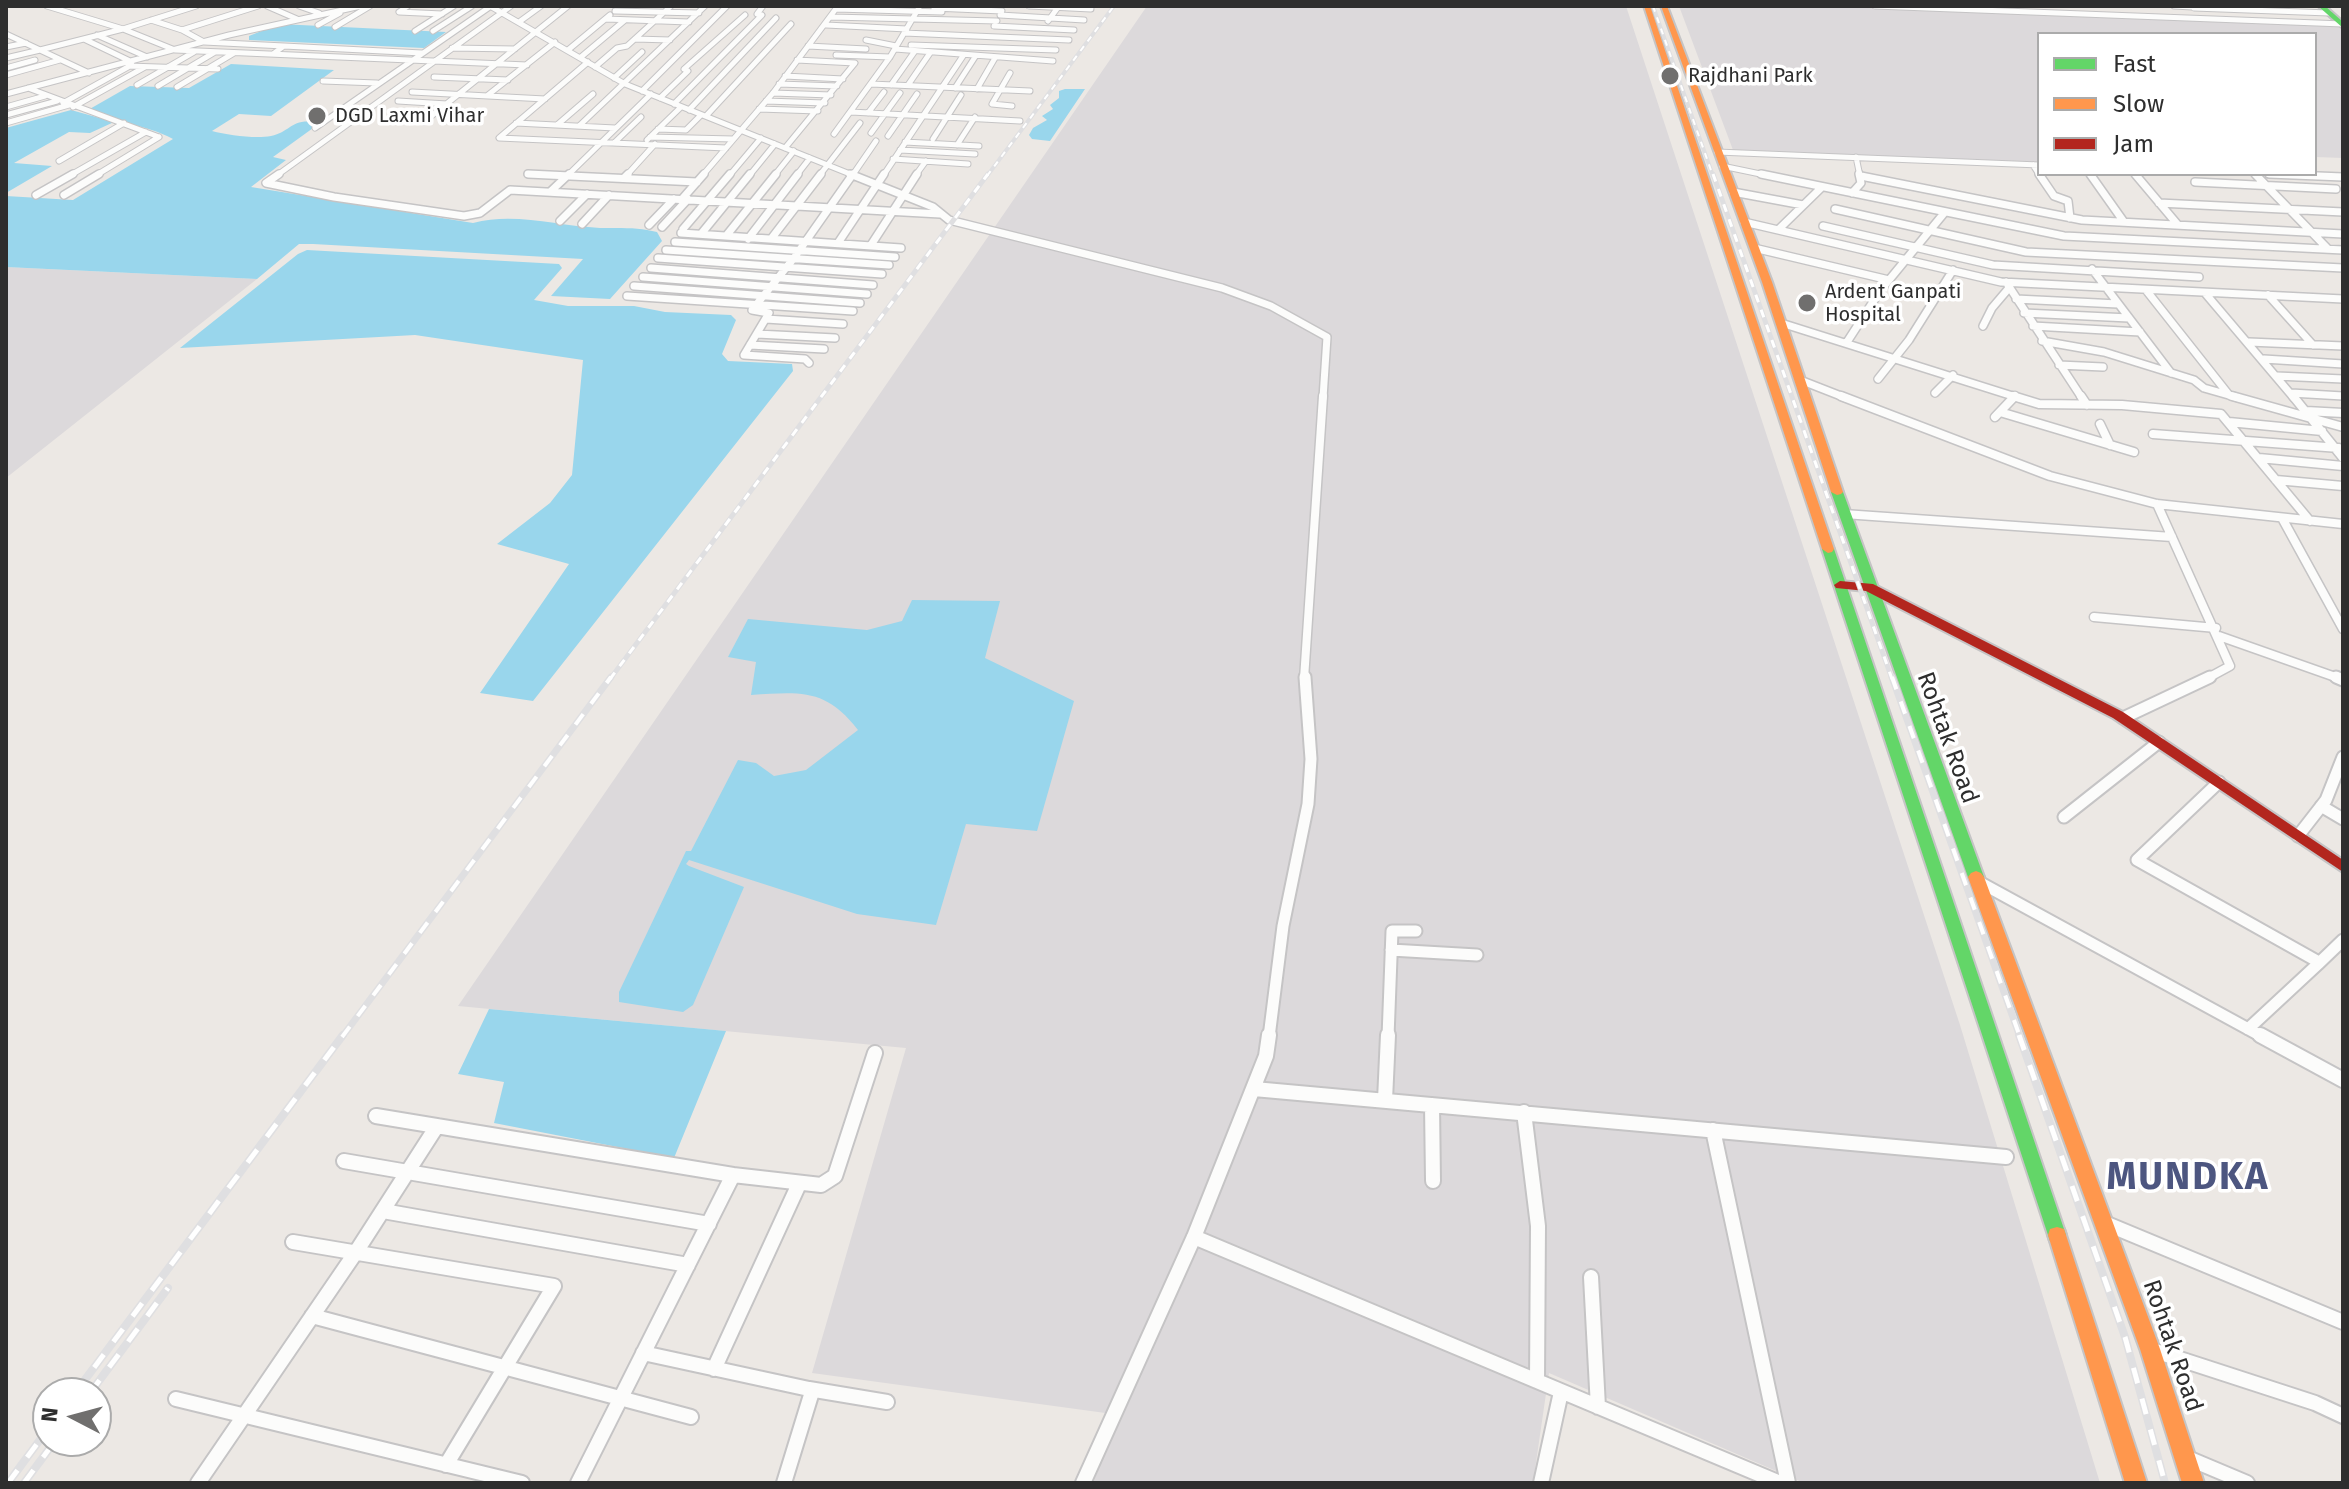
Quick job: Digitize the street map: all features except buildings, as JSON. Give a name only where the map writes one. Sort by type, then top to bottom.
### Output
[{"type":"main road","points":[[1647,6],[2101,1366],[2136,1483]]},
{"type":"main road","name":"Rohtak Road","points":[[1664,6],[1781,323],[1869,587],[2105,1223],[2193,1483]]},
{"type":"main road","points":[[1689,130],[1709,130]]},
{"type":"main road","points":[[1840,585],[1869,587],[2123,718],[2343,867]]},
{"type":"main road","points":[[1900,768],[1936,771]]},
{"type":"street","points":[[47,6],[123,29],[175,50],[527,65]]},
{"type":"street","points":[[55,8],[64,6]]},
{"type":"street","points":[[6,63],[196,6]]},
{"type":"street","points":[[182,30],[258,6]]},
{"type":"street","points":[[267,6],[297,19]]},
{"type":"street","points":[[299,6],[320,13]]},
{"type":"street","points":[[333,6],[345,8]]},
{"type":"street","points":[[6,115],[66,104],[147,57],[320,13],[361,6]]},
{"type":"street","points":[[335,27],[370,6]]},
{"type":"street","points":[[408,6],[399,12],[442,14]]},
{"type":"street","points":[[415,31],[454,6]]},
{"type":"street","points":[[433,31],[472,6]]},
{"type":"street","points":[[315,128],[490,6],[625,84],[933,207],[952,221],[1222,288],[1271,306],[1327,337],[1304,687],[1311,759],[1308,804],[1283,926],[1266,1056],[1194,1237],[1083,1483]]},
{"type":"street","points":[[511,6],[450,47],[266,183],[334,197],[464,216],[484,212],[506,190],[940,214]]},
{"type":"street","points":[[519,22],[541,6]]},
{"type":"street","points":[[424,122],[568,6]]},
{"type":"street","points":[[568,50],[621,6]]},
{"type":"street","points":[[595,67],[617,48],[627,46],[671,6]]},
{"type":"street","points":[[579,126],[705,6]]},
{"type":"street","points":[[642,91],[727,6]]},
{"type":"street","points":[[643,144],[762,15],[757,14],[763,6]]},
{"type":"street","points":[[986,6],[997,19]]},
{"type":"street","points":[[662,227],[773,93],[837,8],[919,8],[997,19],[1087,14],[1029,6]]},
{"type":"street","points":[[1875,6],[2335,18]]},
{"type":"street","points":[[1949,6],[1970,8]]},
{"type":"street","points":[[2174,6],[2335,18]]},
{"type":"street","points":[[2246,6],[2267,21]]},
{"type":"street","points":[[2192,7],[2208,19]]},
{"type":"street","points":[[318,25],[345,8]]},
{"type":"street","points":[[882,20],[889,8]]},
{"type":"street","points":[[834,134],[871,84],[919,8]]},
{"type":"street","points":[[2010,9],[2071,8],[2267,21],[2335,18]]},
{"type":"street","points":[[1024,60],[1057,9]]},
{"type":"street","points":[[615,11],[699,13]]},
{"type":"street","points":[[660,98],[688,71],[684,69],[745,15]]},
{"type":"street","points":[[166,16],[177,19]]},
{"type":"street","points":[[831,17],[882,20],[915,51],[1053,61]]},
{"type":"street","points":[[800,57],[901,38],[970,17],[997,19],[1041,31],[1072,33],[1041,31],[997,19],[970,17],[901,38],[846,48],[808,46]]},
{"type":"street","points":[[689,110],[776,18]]},
{"type":"street","points":[[606,19],[689,22]]},
{"type":"street","points":[[826,25],[862,26],[901,38],[952,46],[997,19]]},
{"type":"street","points":[[151,20],[182,30],[204,42],[442,54]]},
{"type":"street","points":[[581,57],[625,20]]},
{"type":"street","points":[[188,22],[199,25]]},
{"type":"street","points":[[658,129],[686,130],[704,116],[791,24]]},
{"type":"street","points":[[828,47],[843,26]]},
{"type":"street","points":[[846,48],[862,26]]},
{"type":"street","points":[[97,35],[147,57]]},
{"type":"street","points":[[84,39],[131,64]]},
{"type":"street","points":[[635,39],[670,40]]},
{"type":"street","points":[[866,40],[966,40],[1056,50]]},
{"type":"street","points":[[838,243],[942,87],[966,40]]},
{"type":"street","points":[[9,41],[28,44]]},
{"type":"street","points":[[9,41],[28,44],[89,73]]},
{"type":"street","points":[[488,95],[555,42]]},
{"type":"street","points":[[273,54],[284,46]]},
{"type":"street","points":[[947,54],[952,46]]},
{"type":"street","points":[[450,47],[515,49]]},
{"type":"street","points":[[661,50],[743,54]]},
{"type":"street","points":[[137,85],[196,51]]},
{"type":"street","points":[[891,85],[915,51]]},
{"type":"street","points":[[158,86],[216,52]]},
{"type":"street","points":[[177,87],[234,52]]},
{"type":"street","points":[[614,78],[642,52]]},
{"type":"street","points":[[6,63],[46,53]]},
{"type":"street","points":[[908,85],[930,53]]},
{"type":"street","points":[[785,148],[855,63],[800,57]]},
{"type":"street","points":[[955,88],[975,57]]},
{"type":"street","points":[[977,89],[995,58]]},
{"type":"street","points":[[6,75],[60,60]]},
{"type":"street","points":[[588,62],[499,138],[726,148]]},
{"type":"street","points":[[25,76],[69,64]]},
{"type":"street","points":[[8,92],[131,64],[218,69]]},
{"type":"street","points":[[6,123],[66,104],[146,66]]},
{"type":"street","points":[[1010,73],[992,105],[1012,106]]},
{"type":"street","points":[[785,76],[843,79]]},
{"type":"street","points":[[434,77],[508,80]]},
{"type":"street","points":[[6,82],[16,79]]},
{"type":"street","points":[[323,81],[400,84]]},
{"type":"street","points":[[779,84],[837,86]]},
{"type":"street","points":[[871,84],[1030,91]]},
{"type":"street","points":[[28,88],[160,138],[64,195]]},
{"type":"street","points":[[412,92],[545,99]]},
{"type":"street","points":[[868,113],[884,92]]},
{"type":"street","points":[[773,93],[831,95]]},
{"type":"street","points":[[871,133],[900,93]]},
{"type":"street","points":[[557,125],[593,94]]},
{"type":"street","points":[[550,192],[651,94]]},
{"type":"street","points":[[888,136],[917,94]]},
{"type":"street","points":[[933,139],[961,95]]},
{"type":"street","points":[[6,107],[45,96]]},
{"type":"street","points":[[398,101],[447,104]]},
{"type":"street","points":[[766,101],[825,103]]},
{"type":"street","points":[[340,109],[364,110]]},
{"type":"street","points":[[759,109],[818,111]]},
{"type":"street","points":[[851,112],[1020,121]]},
{"type":"street","points":[[614,143],[641,117]]},
{"type":"street","points":[[957,145],[975,117]]},
{"type":"street","points":[[59,161],[124,123]]},
{"type":"street","points":[[516,123],[615,128]]},
{"type":"street","points":[[771,239],[860,123]]},
{"type":"street","points":[[36,195],[146,132]]},
{"type":"street","points":[[650,137],[733,139]]},
{"type":"street","points":[[761,138],[682,231],[901,248]]},
{"type":"street","points":[[809,363],[805,359],[744,355],[769,313],[753,311],[876,141]]},
{"type":"street","points":[[905,142],[979,146]]},
{"type":"street","points":[[92,143],[123,145]]},
{"type":"street","points":[[624,178],[655,144]]},
{"type":"street","points":[[701,234],[775,144]]},
{"type":"street","points":[[900,150],[975,154]]},
{"type":"street","points":[[726,236],[794,151]]},
{"type":"street","points":[[1720,159],[1856,157],[2036,165]]},
{"type":"street","points":[[1852,193],[1861,183],[1856,157]]},
{"type":"street","points":[[694,308],[810,158]]},
{"type":"street","points":[[893,159],[968,164]]},
{"type":"street","points":[[1720,159],[1822,187],[2064,236],[2343,250]]},
{"type":"street","points":[[871,245],[926,161]]},
{"type":"street","points":[[528,174],[697,182]]},
{"type":"street","points":[[1861,176],[2070,218],[2343,234]]},
{"type":"street","points":[[2042,176],[2054,196],[2068,201],[2070,218]]},
{"type":"street","points":[[2091,176],[2124,222]]},
{"type":"street","points":[[2137,176],[2178,225]]},
{"type":"street","points":[[2257,176],[2328,249]]},
{"type":"street","points":[[2306,176],[2342,178]]},
{"type":"street","points":[[2195,182],[2336,189]]},
{"type":"street","points":[[1779,229],[1822,187]]},
{"type":"street","points":[[1733,192],[1753,193],[1803,205]]},
{"type":"street","points":[[560,221],[587,194]]},
{"type":"street","points":[[582,224],[609,195]]},
{"type":"street","points":[[649,225],[674,199]]},
{"type":"street","points":[[2159,203],[2343,212]]},
{"type":"street","points":[[1835,209],[2026,252],[2343,268]]},
{"type":"street","points":[[1847,342],[1889,280],[1945,212]]},
{"type":"street","points":[[1744,222],[2007,285],[2340,298],[2343,306]]},
{"type":"street","points":[[1823,226],[1990,265],[2199,277]]},
{"type":"street","points":[[675,242],[895,257]]},
{"type":"street","points":[[2252,246],[2271,264]]},
{"type":"street","points":[[1754,248],[1889,280]]},
{"type":"street","points":[[666,250],[889,265]]},
{"type":"street","points":[[2081,255],[2171,373]]},
{"type":"street","points":[[658,258],[882,274]]},
{"type":"street","points":[[651,268],[873,285]]},
{"type":"street","points":[[1878,379],[1899,358],[1924,311],[1953,270]]},
{"type":"street","points":[[643,277],[867,294]]},
{"type":"street","points":[[2007,285],[2087,405]]},
{"type":"street","points":[[1983,326],[2007,285]]},
{"type":"street","points":[[634,286],[860,303]]},
{"type":"street","points":[[2146,290],[2230,395]]},
{"type":"street","points":[[2205,293],[2339,448],[2343,458]]},
{"type":"street","points":[[2268,295],[2313,345]]},
{"type":"street","points":[[627,296],[853,311]]},
{"type":"street","points":[[2016,299],[2118,304]]},
{"type":"street","points":[[2024,313],[2129,318]]},
{"type":"street","points":[[766,319],[843,324]]},
{"type":"street","points":[[1781,323],[2039,404],[2220,414],[2310,521]]},
{"type":"street","points":[[2033,326],[2140,332]]},
{"type":"street","points":[[757,334],[835,338]]},
{"type":"street","points":[[2042,341],[2104,352],[2230,395],[2343,427]]},
{"type":"street","points":[[2249,342],[2343,346]]},
{"type":"street","points":[[750,345],[824,349]]},
{"type":"street","points":[[2264,359],[2343,364]]},
{"type":"street","points":[[2059,365],[2103,367]]},
{"type":"street","points":[[1935,393],[1953,375]]},
{"type":"street","points":[[2277,376],[2343,379]]},
{"type":"street","points":[[1800,380],[2038,473],[2157,504],[2343,524]]},
{"type":"street","points":[[2291,393],[2343,396]]},
{"type":"street","points":[[2015,396],[1997,415],[2134,452]]},
{"type":"street","points":[[2306,411],[2343,413]]},
{"type":"street","points":[[2229,422],[2322,431]]},
{"type":"street","points":[[2100,424],[2110,445]]},
{"type":"street","points":[[2153,434],[2339,448]]},
{"type":"street","points":[[2259,458],[2343,466]]},
{"type":"street","points":[[2276,480],[2343,486]]},
{"type":"street","points":[[2123,718],[2229,668],[2217,632],[2157,504]]},
{"type":"street","points":[[1844,514],[2172,537]]},
{"type":"street","points":[[2282,518],[2343,629]]},
{"type":"street","points":[[2094,617],[2217,632],[2343,680]]},
{"type":"street","points":[[2064,817],[2159,742]]},
{"type":"street","points":[[2298,836],[2321,806],[2343,757]]},
{"type":"street","points":[[2219,782],[2137,860],[2314,958],[2318,964]]},
{"type":"street","points":[[2321,806],[2343,819]]},
{"type":"street","points":[[1976,880],[2343,1080]]},
{"type":"street","points":[[1385,1100],[1392,931],[1416,931]]},
{"type":"street","points":[[2248,1029],[2343,940]]},
{"type":"street","points":[[1391,950],[1477,955]]},
{"type":"street","points":[[376,1116],[733,1175],[821,1185],[835,1176],[839,1169],[875,1053]]},
{"type":"street","points":[[1254,1089],[2006,1157]]},
{"type":"street","points":[[1432,1105],[1433,1181]]},
{"type":"street","points":[[1524,1112],[1538,1226],[1537,1381]]},
{"type":"street","points":[[198,1483],[356,1252],[437,1126]]},
{"type":"street","points":[[1713,1130],[1788,1483]]},
{"type":"street","points":[[344,1161],[709,1224]]},
{"type":"street","points":[[578,1483],[733,1175]]},
{"type":"street","points":[[714,1369],[799,1184]]},
{"type":"street","points":[[383,1211],[688,1265]]},
{"type":"street","points":[[2105,1223],[2343,1322]]},
{"type":"street","points":[[1194,1237],[1780,1483]]},
{"type":"street","points":[[293,1242],[551,1283],[553,1292],[446,1465]]},
{"type":"street","points":[[1591,1277],[1598,1407]]},
{"type":"street","points":[[312,1316],[691,1417]]},
{"type":"street","points":[[2150,1349],[2315,1403],[2343,1416]]},
{"type":"street","points":[[643,1353],[809,1389],[887,1402]]},
{"type":"street","points":[[784,1483],[811,1395],[809,1389]]},
{"type":"street","points":[[1541,1483],[1561,1392]]},
{"type":"street","points":[[176,1399],[522,1483]]},
{"type":"street","points":[[2187,1458],[2247,1483]]},
{"type":"shaded area","points":[[1147,6],[1626,6],[1960,1025],[2100,1483],[1804,1483],[1549,1373],[1533,1483],[1093,1483],[1120,1415],[812,1373],[906,1048],[458,1006]]},
{"type":"shaded area","points":[[1679,6],[1827,6],[2343,24],[2343,158],[2317,157],[2317,32],[2037,32],[2037,162],[1733,150]]},
{"type":"shaded area","points":[[6,267],[257,279],[6,478]]},
{"type":"water","points":[[279,24],[446,32],[424,48],[249,40],[249,36]]},
{"type":"water","points":[[231,64],[334,70],[271,116],[239,114],[212,131],[265,137],[278,134],[297,123],[320,123],[273,157],[286,160],[251,187],[473,223],[520,219],[584,227],[643,229],[657,232],[662,241],[610,299],[551,296],[583,259],[313,244],[299,244],[257,279],[6,267],[6,196],[73,200],[173,139],[88,110],[130,86],[189,88]]},
{"type":"water","points":[[1085,89],[1050,141],[1032,139],[1029,135],[1033,128],[1047,120],[1042,116],[1053,109],[1050,105],[1059,98],[1059,91]]},
{"type":"water","points":[[71,110],[114,122],[90,133],[69,132],[14,163],[52,166],[6,193],[6,128]]},
{"type":"water","points":[[307,250],[559,264],[562,268],[534,300],[568,306],[634,306],[665,312],[731,315],[736,320],[722,354],[728,361],[792,364],[793,371],[533,701],[480,693],[569,564],[497,544],[550,503],[572,475],[583,360],[415,335],[180,348]]},
{"type":"water","points":[[912,600],[1000,601],[985,658],[1074,701],[1037,831],[966,824],[936,925],[857,914],[689,860],[686,864],[689,866],[744,887],[693,1005],[683,1012],[619,1002],[619,992],[686,851],[691,851],[738,760],[756,763],[774,776],[806,770],[858,730],[835,706],[811,696],[784,693],[751,695],[756,662],[728,657],[748,619],[867,630],[902,621]]},
{"type":"water","points":[[489,1009],[726,1031],[674,1158],[494,1123],[504,1082],[458,1074]]},
{"type":"railway","points":[[987,176],[1114,6]]},
{"type":"railway","points":[[1653,6],[1713,176]]},
{"type":"railway","points":[[610,679],[988,174]]},
{"type":"railway","points":[[1713,174],[1892,679]]},
{"type":"railway","points":[[342,1037],[611,677]]},
{"type":"railway","points":[[1892,677],[2020,1037]]},
{"type":"railway","points":[[87,1377],[343,1035]]},
{"type":"railway","points":[[2019,1035],[2125,1337],[2165,1483]]},
{"type":"railway","points":[[102,1377],[168,1288]]},
{"type":"railway","points":[[8,1483],[32,1451]]},
{"type":"railway","points":[[24,1483],[43,1457]]},
{"type":"traffic: fast","points":[[2321,6],[2343,26]]},
{"type":"traffic: fast","points":[[1837,492],[1976,877]]},
{"type":"traffic: fast","points":[[1828,549],[2057,1235]]},
{"type":"traffic: slow","points":[[1647,6],[1828,549]]},
{"type":"traffic: slow","points":[[1664,6],[1767,282],[1837,492]]},
{"type":"traffic: slow","points":[[1976,877],[2150,1349],[2193,1483]]},
{"type":"traffic: slow","points":[[2057,1235],[2136,1483]]},
{"type":"traffic: jam","points":[[1840,585],[1869,587],[2118,715],[2343,867]]},
{"type":"place","name":"Rajdhani Park","points":[[1670,76]]},
{"type":"place","name":"DGD Laxmi Vihar","points":[[317,116]]},
{"type":"place","name":"Ardent Ganpati Hospital","points":[[1807,303]]},
{"type":"district","name":"MUNDKA","points":[[2188,1178]]}]
